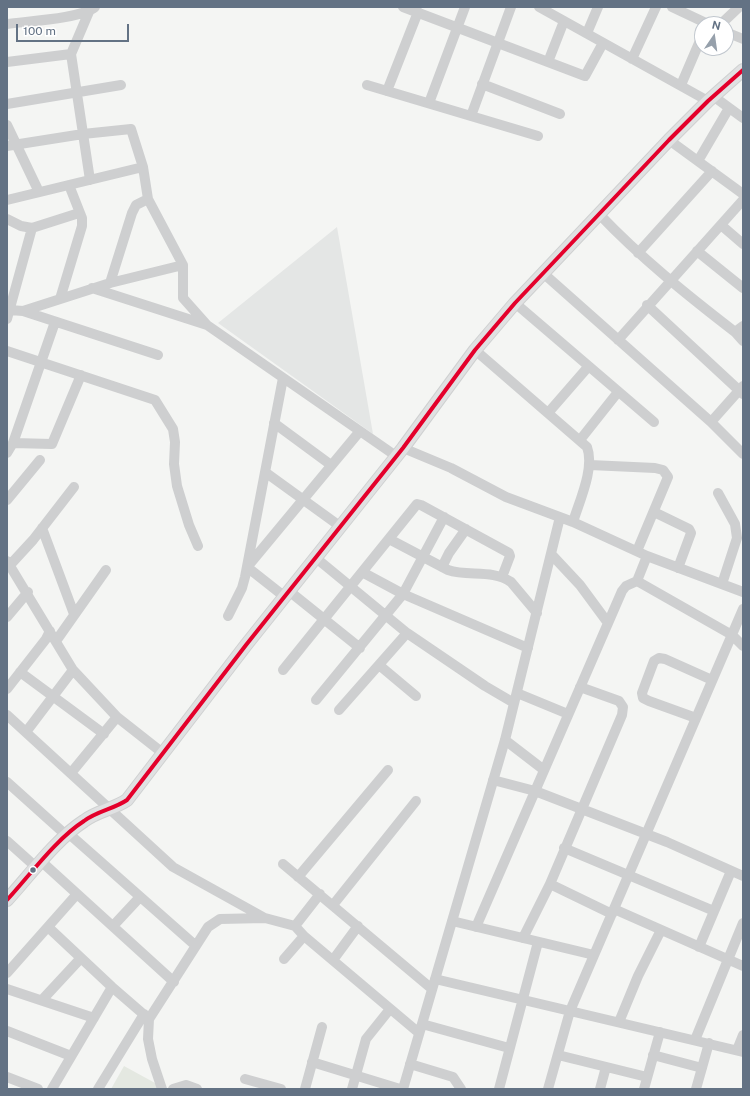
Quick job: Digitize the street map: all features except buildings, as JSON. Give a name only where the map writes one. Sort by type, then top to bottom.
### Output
[{"type":"main road","points":[[7,900],[67,834],[93,815],[112,808],[127,800],[287,594],[400,452],[475,350],[543,273],[669,140],[710,98],[743,70]]},
{"type":"street","points":[[404,7],[585,76],[603,43]]},
{"type":"street","points":[[429,103],[466,7]]},
{"type":"street","points":[[471,116],[511,7]]},
{"type":"street","points":[[539,7],[632,59],[681,85],[710,98],[743,118]]},
{"type":"street","points":[[587,34],[598,7]]},
{"type":"street","points":[[632,59],[656,7]]},
{"type":"street","points":[[672,7],[694,17]]},
{"type":"street","points":[[729,16],[739,7]]},
{"type":"street","points":[[7,24],[74,15],[92,8]]},
{"type":"street","points":[[90,180],[71,54],[92,8]]},
{"type":"street","points":[[387,91],[418,12]]},
{"type":"street","points":[[548,62],[564,21]]},
{"type":"street","points":[[7,62],[71,54]]},
{"type":"street","points":[[681,85],[694,55]]},
{"type":"street","points":[[482,84],[560,114]]},
{"type":"street","points":[[7,104],[121,85]]},
{"type":"street","points":[[367,85],[538,136]]},
{"type":"street","points":[[731,110],[743,126]]},
{"type":"street","points":[[698,161],[731,110]]},
{"type":"street","points":[[7,125],[12,145],[39,192]]},
{"type":"street","points":[[12,145],[83,134],[131,129],[143,167],[148,199],[183,265],[183,298],[207,325],[360,431],[400,452],[451,468],[506,496],[573,522],[647,556],[743,592]]},
{"type":"street","points":[[669,140],[743,194]]},
{"type":"street","points":[[7,200],[143,167]]},
{"type":"street","points":[[638,253],[712,171]]},
{"type":"street","points":[[60,299],[82,226],[80,213],[69,185]]},
{"type":"street","points":[[110,283],[132,213],[136,205],[148,199]]},
{"type":"street","points":[[618,340],[647,305],[743,200]]},
{"type":"street","points":[[7,219],[21,226],[32,228],[80,213]]},
{"type":"street","points":[[599,214],[669,282],[739,329],[743,341]]},
{"type":"street","points":[[721,225],[743,244]]},
{"type":"street","points":[[9,315],[32,228]]},
{"type":"street","points":[[697,251],[743,288]]},
{"type":"street","points":[[9,315],[92,288],[183,265]]},
{"type":"street","points":[[543,273],[711,422],[743,454]]},
{"type":"street","points":[[92,288],[207,325]]},
{"type":"street","points":[[515,304],[654,422]]},
{"type":"street","points":[[647,305],[742,390],[711,422]]},
{"type":"street","points":[[22,311],[158,355]]},
{"type":"street","points":[[7,453],[13,444],[55,322]]},
{"type":"street","points":[[475,350],[580,440],[587,448],[590,454],[590,465],[573,522]]},
{"type":"street","points":[[7,351],[154,400],[159,405],[173,429],[175,442],[174,464],[176,486],[198,546]]},
{"type":"street","points":[[548,413],[588,366]]},
{"type":"street","points":[[13,444],[52,444],[81,375]]},
{"type":"street","points":[[228,616],[242,588],[247,567],[283,378]]},
{"type":"street","points":[[580,440],[618,392]]},
{"type":"street","points":[[274,423],[331,465]]},
{"type":"street","points":[[247,567],[360,431]]},
{"type":"street","points":[[7,500],[40,460]]},
{"type":"street","points":[[590,465],[663,470],[668,477],[637,551]]},
{"type":"street","points":[[265,472],[340,527]]},
{"type":"street","points":[[74,487],[42,528],[8,563],[28,592],[73,670],[117,718],[164,754]]},
{"type":"street","points":[[718,493],[735,524],[737,538],[722,584]]},
{"type":"street","points":[[283,670],[417,504],[444,517],[509,553],[510,556],[502,577]]},
{"type":"street","points":[[654,512],[689,529],[691,532],[678,568]]},
{"type":"street","points":[[316,700],[403,594],[444,517]]},
{"type":"street","points":[[403,1089],[505,740],[560,517]]},
{"type":"street","points":[[42,528],[74,614]]},
{"type":"street","points":[[442,567],[449,552],[466,529]]},
{"type":"street","points":[[389,539],[442,567],[457,573],[502,577],[511,582],[537,613]]},
{"type":"street","points":[[551,554],[580,585],[608,623]]},
{"type":"street","points":[[476,927],[622,591],[626,586],[638,581],[647,556]]},
{"type":"street","points":[[316,558],[407,633],[485,686],[514,703]]},
{"type":"street","points":[[247,567],[324,619],[360,648]]},
{"type":"street","points":[[56,641],[106,570]]},
{"type":"street","points":[[362,572],[403,594],[528,648]]},
{"type":"street","points":[[638,581],[732,635],[743,646]]},
{"type":"street","points":[[7,617],[28,592]]},
{"type":"street","points":[[548,1089],[570,1011],[743,609]]},
{"type":"street","points":[[7,689],[50,631]]},
{"type":"street","points":[[339,710],[407,633]]},
{"type":"street","points":[[696,718],[643,698],[642,693],[654,661],[659,658],[665,659],[712,680]]},
{"type":"street","points":[[379,665],[416,696]]},
{"type":"street","points":[[26,732],[73,670]]},
{"type":"street","points":[[20,672],[104,734]]},
{"type":"street","points":[[523,938],[550,884],[564,848],[622,715],[623,707],[619,701],[580,687]]},
{"type":"street","points":[[517,693],[568,714]]},
{"type":"street","points":[[7,715],[112,808],[173,867],[265,918],[295,926],[304,936],[390,1009],[421,1028],[509,1048]]},
{"type":"street","points":[[71,773],[117,718]]},
{"type":"street","points":[[505,740],[544,770]]},
{"type":"street","points":[[298,877],[388,770]]},
{"type":"street","points":[[493,780],[535,791],[582,809],[667,842],[743,876]]},
{"type":"street","points":[[7,782],[196,946]]},
{"type":"street","points":[[333,905],[416,801]]},
{"type":"street","points":[[7,841],[78,894],[174,982]]},
{"type":"street","points":[[564,848],[714,911]]},
{"type":"street","points":[[283,864],[432,989]]},
{"type":"street","points":[[699,947],[731,871]]},
{"type":"street","points":[[550,884],[743,966]]},
{"type":"street","points":[[7,973],[78,894]]},
{"type":"street","points":[[295,926],[320,894]]},
{"type":"street","points":[[114,926],[140,898]]},
{"type":"street","points":[[98,1089],[147,1017],[174,982],[208,927],[220,919],[265,918]]},
{"type":"street","points":[[452,921],[594,955]]},
{"type":"street","points":[[694,1040],[743,923]]},
{"type":"street","points":[[333,960],[358,926]]},
{"type":"street","points":[[48,927],[112,987],[147,1017],[148,1039],[152,1060],[162,1089]]},
{"type":"street","points":[[618,1022],[638,976],[661,930]]},
{"type":"street","points":[[284,959],[304,936]]},
{"type":"street","points":[[499,1089],[538,942]]},
{"type":"street","points":[[42,1000],[81,958]]},
{"type":"street","points":[[435,979],[740,1051],[743,1035]]},
{"type":"street","points":[[52,1089],[112,987]]},
{"type":"street","points":[[7,989],[94,1018]]},
{"type":"street","points":[[352,1089],[366,1039],[390,1009]]},
{"type":"street","points":[[305,1089],[322,1027]]},
{"type":"street","points":[[7,1031],[71,1056]]},
{"type":"street","points":[[644,1089],[660,1032]]},
{"type":"street","points":[[696,1089],[709,1043]]},
{"type":"street","points":[[558,1055],[647,1077]]},
{"type":"street","points":[[654,1055],[702,1068]]},
{"type":"street","points":[[312,1062],[400,1089]]},
{"type":"street","points":[[410,1064],[453,1077],[461,1089]]},
{"type":"street","points":[[603,1088],[606,1067]]},
{"type":"street","points":[[7,1077],[38,1089]]},
{"type":"street","points":[[245,1079],[282,1089]]},
{"type":"street","points":[[173,1089],[186,1085],[197,1089]]},
{"type":"shaded area","points":[[337,227],[373,434],[218,323]]},
{"type":"shaded area","points":[[124,1066],[166,1089],[111,1089]]},
{"type":"transit line","points":[[7,900],[63,837],[89,818],[127,800],[246,645],[403,448],[475,350],[515,303],[669,140],[708,101],[743,70]]}]
